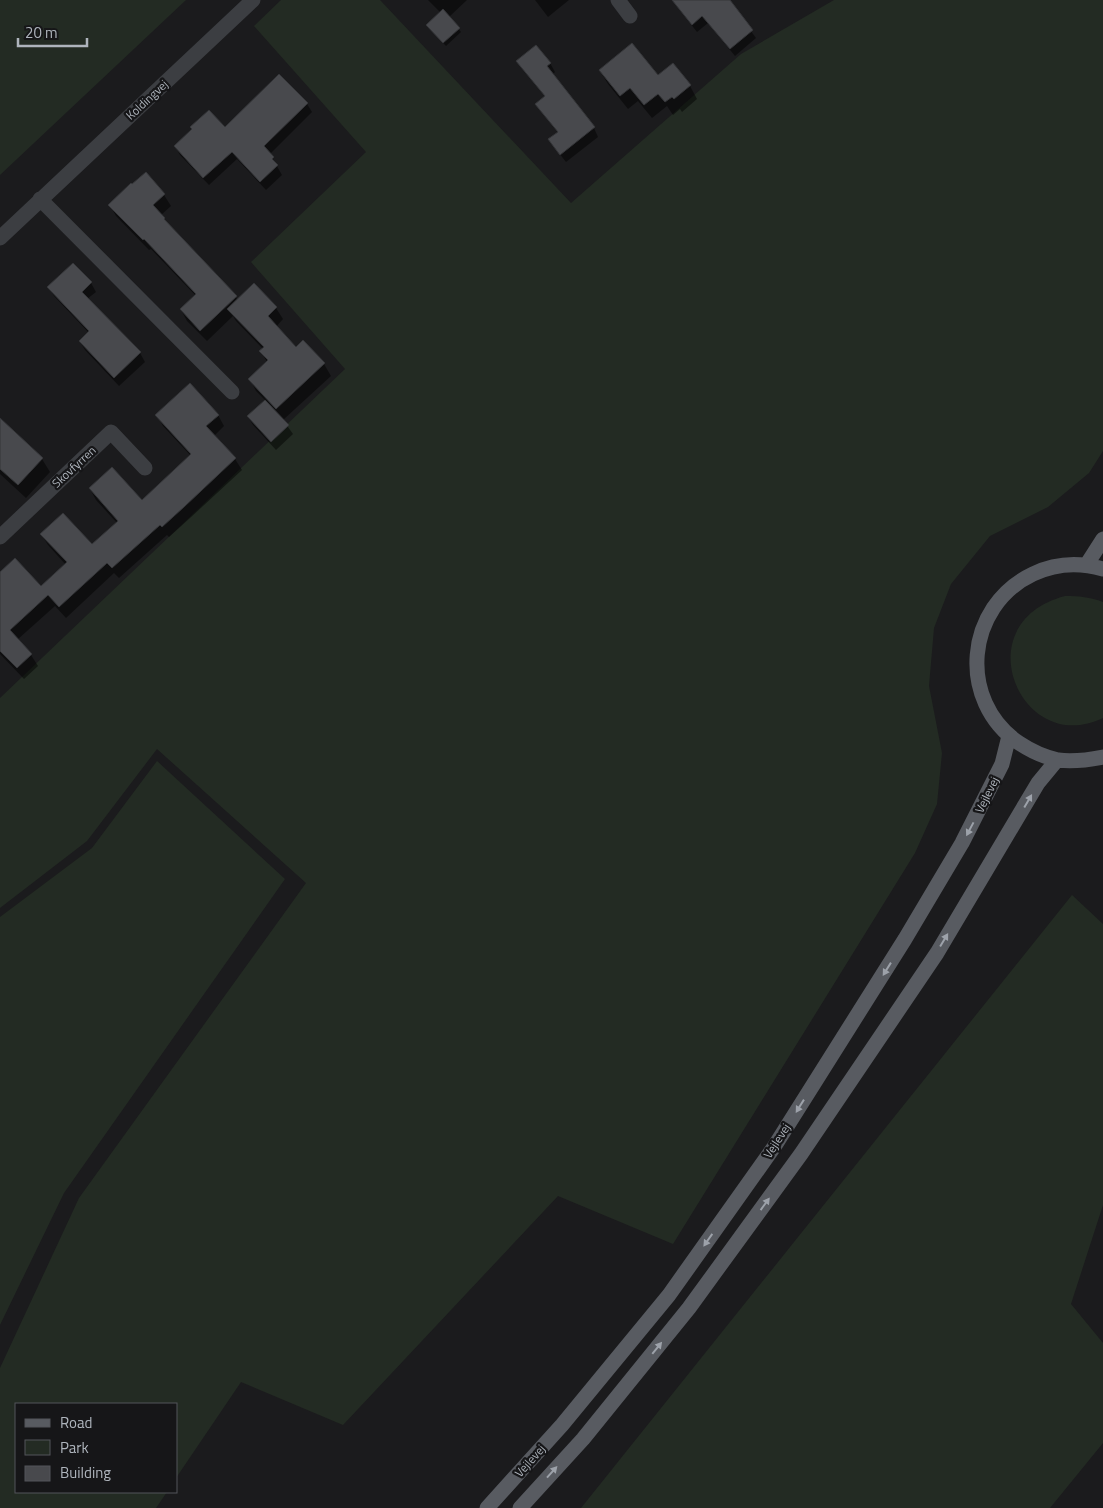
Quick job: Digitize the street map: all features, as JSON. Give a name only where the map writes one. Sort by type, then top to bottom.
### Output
[{"type":"main road","points":[[1087,564],[1103,539]]},
{"type":"main road","points":[[1103,569],[1087,564],[1064,564],[1042,570],[1022,579],[1004,594],[990,612],[981,632],[977,654],[977,677],[983,699],[994,719],[1008,736],[1031,751],[1057,760],[1081,761],[1103,758]]},
{"type":"main road","name":"Vejlevej","points":[[487,1508],[562,1425],[669,1295],[774,1147],[905,939],[962,843],[1002,764],[1008,736]]},
{"type":"main road","name":"Vejlevej","points":[[520,1508],[583,1439],[689,1308],[784,1178],[937,953],[1038,783],[1057,760]]},
{"type":"street","name":"Koldingvej","points":[[0,238],[253,0]]},
{"type":"street","points":[[618,0],[630,16]]},
{"type":"street","points":[[40,199],[232,392]]},
{"type":"street","name":"Skovfyrren","points":[[0,537],[111,432],[145,468]]},
{"type":"green space","points":[[0,0],[186,0],[0,175]]},
{"type":"green space","points":[[281,0],[380,0],[571,203],[741,54],[834,0],[1103,0],[1103,451],[1089,473],[1048,507],[990,536],[951,584],[934,628],[929,686],[942,753],[937,804],[915,853],[673,1244],[558,1196],[343,1425],[241,1382],[178,1475],[178,1403],[15,1403],[15,1493],[166,1493],[156,1508],[0,1508],[0,1368],[79,1198],[306,883],[157,749],[87,841],[0,908],[0,698],[345,369],[251,262],[366,152],[254,26]]},
{"type":"green space","points":[[1065,596],[1084,597],[1103,602],[1103,718],[1074,725],[1048,720],[1028,704],[1015,682],[1011,657],[1016,632],[1034,611]]},
{"type":"green space","points":[[157,761],[285,879],[64,1193],[0,1325],[0,917],[92,848]]},
{"type":"green space","points":[[1072,895],[1103,924],[1103,1205],[1071,1304],[1103,1343],[1103,1443],[1050,1508],[581,1508]]},
{"type":"building","points":[[672,0],[730,0],[753,30],[730,49],[702,16],[692,25]]},
{"type":"building","points":[[443,9],[460,28],[443,43],[426,25]]},
{"type":"building","points":[[632,43],[658,75],[673,63],[691,85],[674,99],[672,97],[665,102],[658,94],[644,105],[630,88],[620,96],[599,70]]},
{"type":"building","points":[[536,45],[551,63],[547,66],[595,127],[560,155],[548,139],[558,132],[535,104],[545,96],[516,61]]},
{"type":"building","points":[[279,74],[308,103],[264,146],[274,157],[272,159],[278,165],[260,182],[232,152],[203,178],[174,146],[192,129],[190,127],[209,110],[225,127]]},
{"type":"building","points":[[146,172],[165,194],[153,205],[237,296],[200,331],[180,309],[196,294],[144,239],[108,205],[131,183]]},
{"type":"building","points":[[73,263],[92,282],[82,292],[141,352],[114,378],[79,341],[89,331],[47,287]]},
{"type":"building","points":[[254,283],[277,307],[268,316],[296,347],[303,340],[325,363],[276,409],[248,379],[268,360],[259,351],[264,347],[227,309]]},
{"type":"building","points":[[190,383],[219,415],[206,426],[236,458],[162,527],[160,525],[112,568],[107,563],[59,607],[48,595],[10,630],[32,654],[17,668],[0,651],[0,572],[15,558],[41,586],[67,562],[40,534],[63,513],[92,544],[118,521],[89,488],[112,467],[142,500],[191,454],[155,415]]},
{"type":"building","points":[[265,400],[289,425],[271,442],[247,416]]},
{"type":"building","points":[[0,418],[43,458],[18,485],[0,469]]}]
